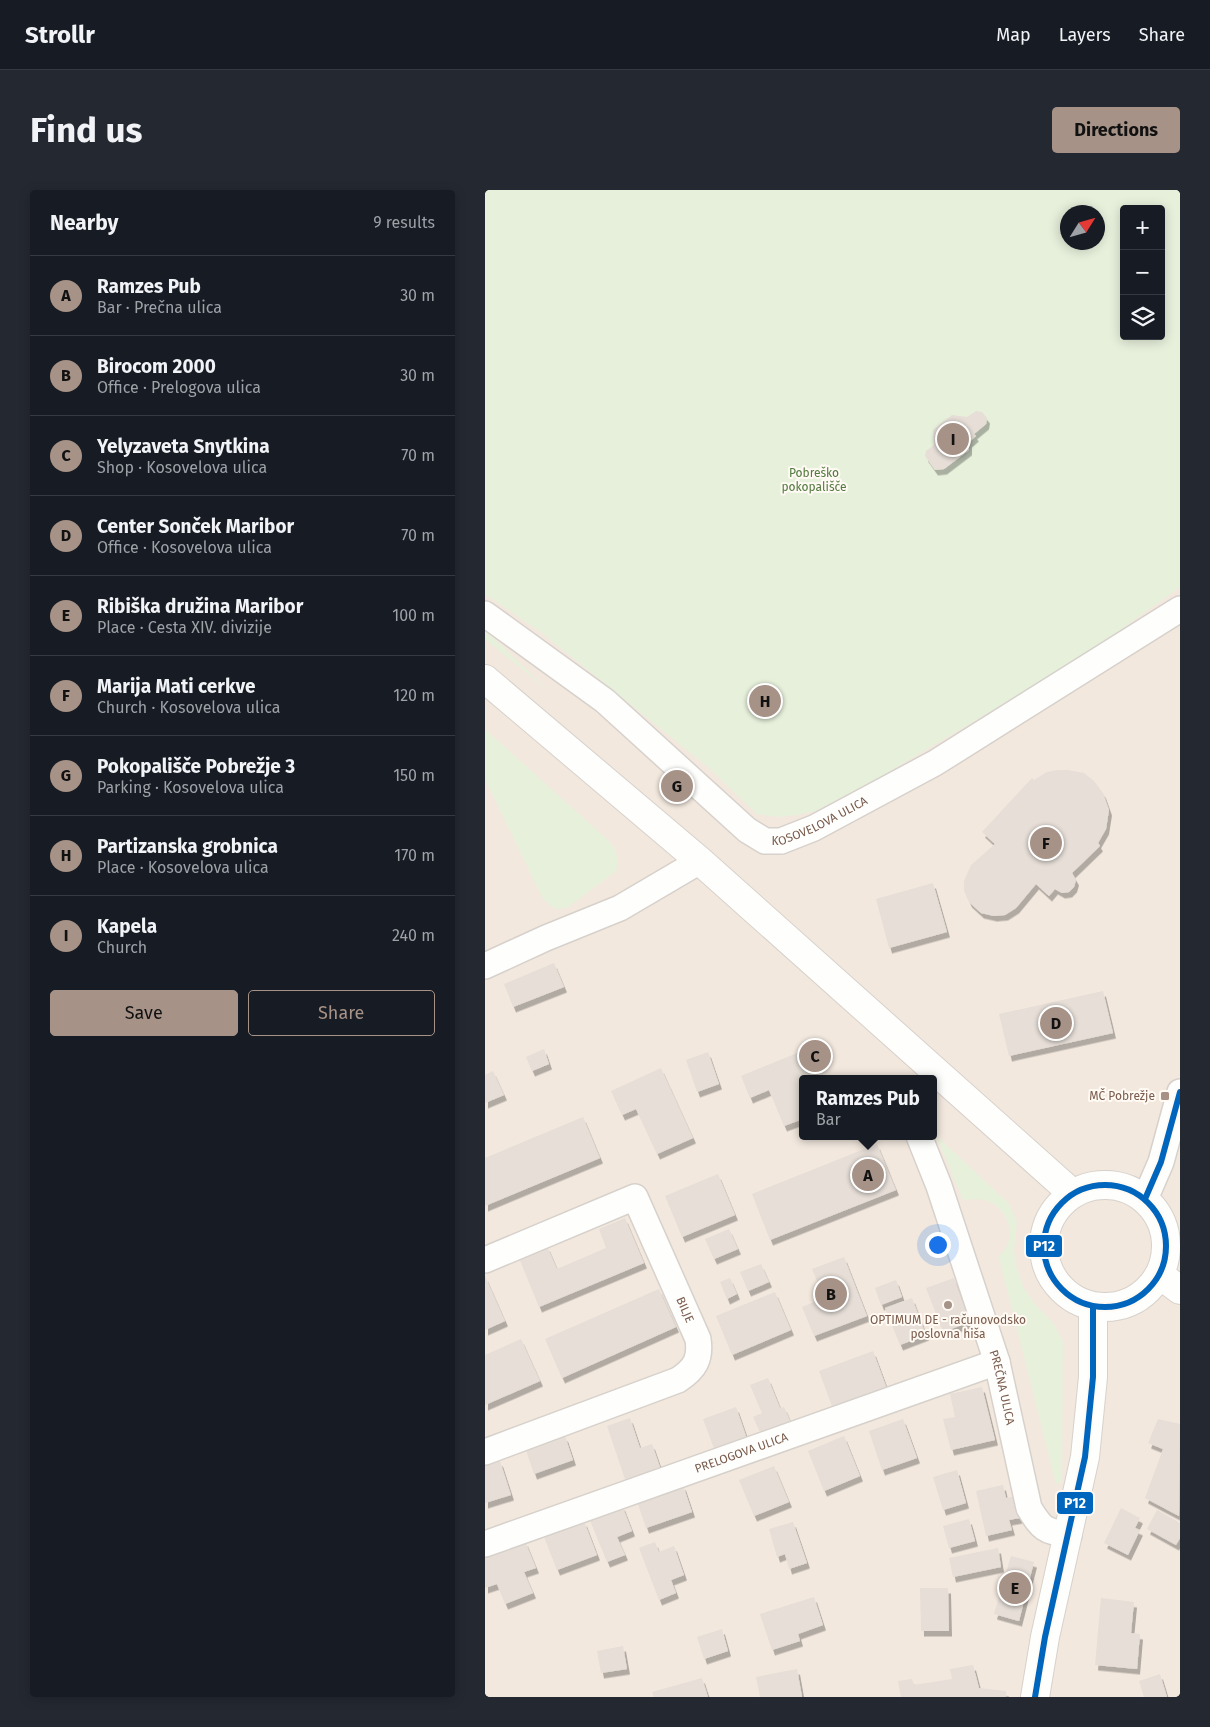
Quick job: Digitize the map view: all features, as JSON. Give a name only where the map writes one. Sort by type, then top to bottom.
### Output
[{"type":"street","name":"KOSOVELOVA ULICA","points":[[485,614],[605,702],[747,830],[765,841],[781,841],[815,828],[935,764],[1180,609]]},
{"type":"street","points":[[485,679],[700,861],[1072,1193]]},
{"type":"street","points":[[485,966],[546,938],[620,908],[700,861]]},
{"type":"street","points":[[1145,1198],[1161,1162],[1180,1092]]},
{"type":"street","name":"PREČNA ULICA","points":[[921,1140],[939,1186],[997,1362],[1029,1508],[1037,1521],[1046,1530],[1069,1535]]},
{"type":"street","points":[[1098,1184],[1121,1186],[1145,1198],[1159,1216],[1166,1235],[1166,1255],[1170,1282],[1145,1293],[1133,1301],[1112,1307],[1093,1307],[1070,1297],[1055,1283],[1045,1261],[1044,1238],[1050,1217],[1072,1193],[1098,1184]]},
{"type":"street","name":"BILJE","points":[[485,1260],[635,1197],[698,1338],[700,1350],[697,1361],[687,1374],[678,1380],[485,1452]]},
{"type":"street","points":[[1035,1697],[1045,1637],[1085,1457],[1093,1377],[1093,1307]]},
{"type":"street","name":"PRELOGOVA ULICA","points":[[485,1544],[997,1362]]},
{"type":"shaded area","points":[[485,190],[1180,190],[1180,1697],[485,1697]]},
{"type":"green space","name":"Pobreško pokopališče","points":[[485,190],[1180,190],[1180,587],[1084,656],[850,795],[815,811],[779,817],[757,814],[708,767],[542,633],[485,594]]},
{"type":"green space","points":[[485,630],[550,692],[485,639]]},
{"type":"green space","points":[[485,729],[610,842],[617,855],[616,871],[567,908],[555,909],[543,899],[485,779]]},
{"type":"green space","points":[[937,1136],[1009,1204],[1017,1222],[1014,1250],[1017,1269],[1024,1288],[1036,1305],[1054,1324],[1063,1342],[1062,1482],[1056,1484],[999,1257],[1008,1242],[1010,1234],[1008,1222],[1002,1211],[992,1203],[981,1200],[963,1200]]},
{"type":"building","points":[[976,411],[982,412],[987,418],[986,424],[974,434],[976,436],[969,442],[969,450],[944,469],[935,470],[925,456],[926,451],[934,445],[933,430],[952,415],[967,417]]},
{"type":"building","points":[[1057,770],[1084,773],[1094,781],[1103,793],[1109,810],[1106,829],[1098,843],[1100,846],[1072,873],[1076,880],[1074,887],[1069,892],[1062,893],[1055,889],[1049,896],[1036,884],[1016,908],[1005,915],[994,916],[981,913],[969,902],[964,891],[964,881],[971,865],[995,844],[982,832],[1032,778],[1034,780],[1047,772]]},
{"type":"building","points":[[933,883],[947,932],[889,948],[876,899]]},
{"type":"building","points":[[554,963],[564,987],[513,1007],[504,984]]},
{"type":"building","points":[[1103,991],[1113,1033],[1009,1056],[999,1014]]},
{"type":"building","points":[[544,1049],[549,1064],[532,1071],[526,1057]]},
{"type":"building","points":[[807,1049],[817,1075],[799,1075],[799,1120],[784,1126],[769,1090],[750,1098],[741,1076]]},
{"type":"building","points":[[708,1052],[719,1084],[697,1092],[686,1060]]},
{"type":"building","points":[[661,1068],[693,1138],[657,1154],[636,1109],[622,1115],[611,1091]]},
{"type":"building","points":[[493,1071],[504,1095],[485,1103],[485,1075]]},
{"type":"building","points":[[583,1117],[600,1158],[485,1206],[485,1158]]},
{"type":"building","points":[[877,1144],[896,1190],[770,1240],[752,1194]]},
{"type":"building","points":[[718,1174],[735,1215],[682,1237],[665,1196]]},
{"type":"building","points":[[625,1218],[644,1263],[539,1307],[519,1258],[547,1246],[557,1269],[606,1248],[599,1229]]},
{"type":"building","points":[[729,1229],[738,1249],[714,1259],[705,1239]]},
{"type":"building","points":[[844,1257],[867,1316],[814,1336],[802,1307],[824,1298],[812,1269]]},
{"type":"building","points":[[761,1264],[769,1282],[748,1291],[740,1272]]},
{"type":"building","points":[[485,1276],[505,1321],[485,1330]]},
{"type":"building","points":[[730,1278],[737,1294],[727,1299],[720,1282]]},
{"type":"building","name":"OPTIMUM DE - računovodsko poslovna hiša","points":[[954,1278],[970,1322],[943,1332],[926,1288]]},
{"type":"building","points":[[896,1280],[902,1297],[881,1305],[875,1288]]},
{"type":"building","points":[[659,1289],[676,1327],[562,1378],[545,1339]]},
{"type":"building","points":[[775,1292],[791,1330],[732,1355],[716,1316]]},
{"type":"building","points":[[912,1298],[926,1335],[900,1345],[885,1308]]},
{"type":"building","points":[[521,1339],[540,1381],[485,1405],[485,1355]]},
{"type":"building","points":[[873,1351],[887,1389],[833,1409],[819,1371]]},
{"type":"building","points":[[768,1378],[780,1408],[784,1407],[791,1423],[761,1434],[753,1417],[762,1413],[750,1385]]},
{"type":"building","points":[[982,1387],[995,1440],[951,1450],[943,1419],[955,1417],[950,1394]]},
{"type":"building","points":[[736,1407],[747,1439],[715,1451],[703,1419]]},
{"type":"building","points":[[630,1418],[640,1448],[652,1444],[661,1470],[626,1482],[607,1426]]},
{"type":"building","points":[[903,1419],[917,1458],[882,1470],[869,1431]]},
{"type":"building","points":[[1158,1419],[1180,1424],[1179,1516],[1145,1498],[1163,1449],[1148,1443]]},
{"type":"building","points":[[565,1436],[573,1460],[534,1474],[526,1450]]},
{"type":"building","points":[[844,1436],[860,1476],[824,1491],[808,1451]]},
{"type":"building","points":[[500,1461],[511,1495],[485,1503],[485,1466]]},
{"type":"building","points":[[774,1466],[789,1502],[754,1516],[739,1480]]},
{"type":"building","points":[[957,1470],[966,1503],[943,1510],[933,1477]]},
{"type":"building","points":[[683,1485],[692,1512],[646,1528],[637,1501]]},
{"type":"building","points":[[1003,1485],[1006,1498],[1016,1496],[1020,1518],[1009,1520],[1012,1530],[986,1536],[976,1491]]},
{"type":"building","points":[[622,1505],[632,1531],[617,1537],[625,1555],[607,1562],[589,1518]]},
{"type":"building","points":[[1121,1508],[1140,1518],[1135,1528],[1140,1530],[1128,1555],[1104,1543]]},
{"type":"building","points":[[1157,1510],[1180,1523],[1180,1538],[1176,1545],[1147,1529]]},
{"type":"building","points":[[969,1519],[975,1541],[949,1548],[943,1526]]},
{"type":"building","points":[[584,1521],[597,1555],[557,1570],[544,1537]]},
{"type":"building","points":[[793,1522],[807,1563],[789,1569],[785,1554],[777,1557],[769,1529]]},
{"type":"building","points":[[525,1541],[536,1568],[524,1572],[533,1593],[505,1604],[497,1584],[485,1588],[485,1557]]},
{"type":"building","points":[[655,1542],[659,1552],[674,1546],[684,1575],[671,1580],[676,1593],[659,1600],[639,1548]]},
{"type":"building","points":[[998,1548],[1001,1567],[953,1577],[949,1558]]},
{"type":"building","points":[[1011,1556],[1034,1562],[1019,1621],[994,1614]]},
{"type":"building","points":[[920,1588],[948,1588],[949,1631],[921,1631]]},
{"type":"building","points":[[814,1597],[823,1625],[798,1634],[800,1641],[772,1650],[760,1614]]},
{"type":"building","points":[[1101,1598],[1134,1602],[1131,1633],[1140,1634],[1137,1669],[1095,1665]]},
{"type":"building","points":[[722,1629],[728,1651],[704,1659],[697,1637]]},
{"type":"building","points":[[623,1646],[627,1669],[601,1673],[597,1651]]},
{"type":"building","points":[[973,1665],[979,1688],[1006,1691],[1006,1697],[901,1697],[898,1681],[912,1679],[914,1685],[952,1679],[950,1669]]},
{"type":"building","points":[[797,1669],[802,1697],[760,1697],[756,1677]]},
{"type":"building","points":[[1160,1674],[1167,1697],[1144,1697],[1139,1681]]},
{"type":"building","points":[[702,1678],[708,1697],[654,1697],[652,1692]]},
{"type":"transit line","name":"P12","points":[[1145,1199],[1161,1162],[1180,1092]]},
{"type":"transit line","name":"P12","points":[[1105,1185],[1128,1189],[1148,1203],[1162,1223],[1166,1246],[1162,1269],[1148,1289],[1128,1303],[1105,1307],[1082,1303],[1062,1289],[1048,1269],[1044,1246],[1048,1223],[1062,1203],[1082,1189],[1105,1185]]},
{"type":"transit line","name":"P12","points":[[1035,1697],[1045,1637],[1085,1457],[1093,1377],[1093,1307]]},
{"type":"place","name":"Kapela","points":[[953,439]]},
{"type":"place","name":"Partizanska grobnica","points":[[765,701]]},
{"type":"place","name":"Pokopališče Pobrežje 3","points":[[677,786]]},
{"type":"place","name":"Marija Mati cerkve","points":[[1046,843]]},
{"type":"place","name":"Center Sonček Maribor","points":[[1056,1023]]},
{"type":"place","name":"Yelyzaveta Snytkina","points":[[815,1056]]},
{"type":"place","name":"MČ Pobrežje","points":[[1165,1096]]},
{"type":"place","name":"Ramzes Pub","points":[[868,1175]]},
{"type":"place","name":"Birocom 2000","points":[[831,1294]]},
{"type":"place","name":"OPTIMUM DE - računovodsko poslovna hiša","points":[[948,1305]]},
{"type":"place","name":"Ribiška družina Maribor","points":[[1015,1588]]}]
